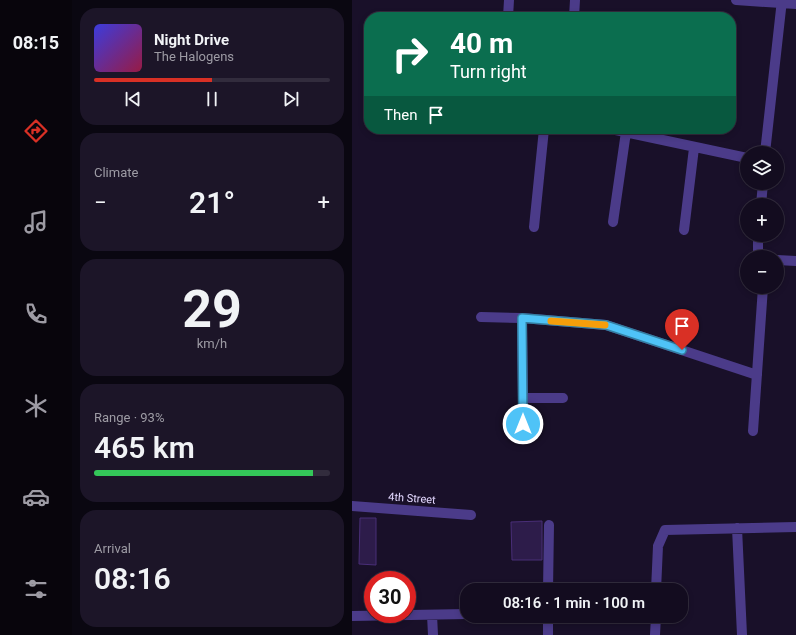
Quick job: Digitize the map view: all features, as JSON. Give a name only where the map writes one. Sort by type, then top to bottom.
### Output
[{"type":"street","points":[[508,12],[509,0]]},
{"type":"street","points":[[574,12],[575,0]]},
{"type":"street","points":[[736,0],[796,4]]},
{"type":"street","points":[[766,146],[782,2]]},
{"type":"street","points":[[534,227],[543,134]]},
{"type":"street","points":[[613,222],[626,134]]},
{"type":"street","points":[[634,134],[740,157]]},
{"type":"street","points":[[684,230],[694,148]]},
{"type":"street","points":[[784,260],[796,261]]},
{"type":"street","points":[[753,431],[763,294]]},
{"type":"street","points":[[481,317],[522,318],[606,325],[757,375]]},
{"type":"street","points":[[522,318],[523,424]]},
{"type":"street","points":[[523,398],[563,398]]},
{"type":"street","name":"4th Street","points":[[352,506],[471,515]]},
{"type":"street","points":[[548,525],[548,583]]},
{"type":"street","points":[[656,583],[658,546],[665,530],[796,527]]},
{"type":"street","points":[[737,528],[742,635]]},
{"type":"street","points":[[352,616],[460,614]]},
{"type":"street","points":[[432,615],[433,635]]},
{"type":"street","points":[[548,623],[548,635]]},
{"type":"street","points":[[655,635],[656,623]]},
{"type":"building","points":[[360,518],[376,518],[376,565],[359,564]]},
{"type":"building","points":[[542,521],[542,560],[512,560],[511,522]]},
{"type":"slow traffic","points":[[551,321],[605,325]]},
{"type":"route","points":[[523,424],[522,318],[606,325],[682,350]]}]
